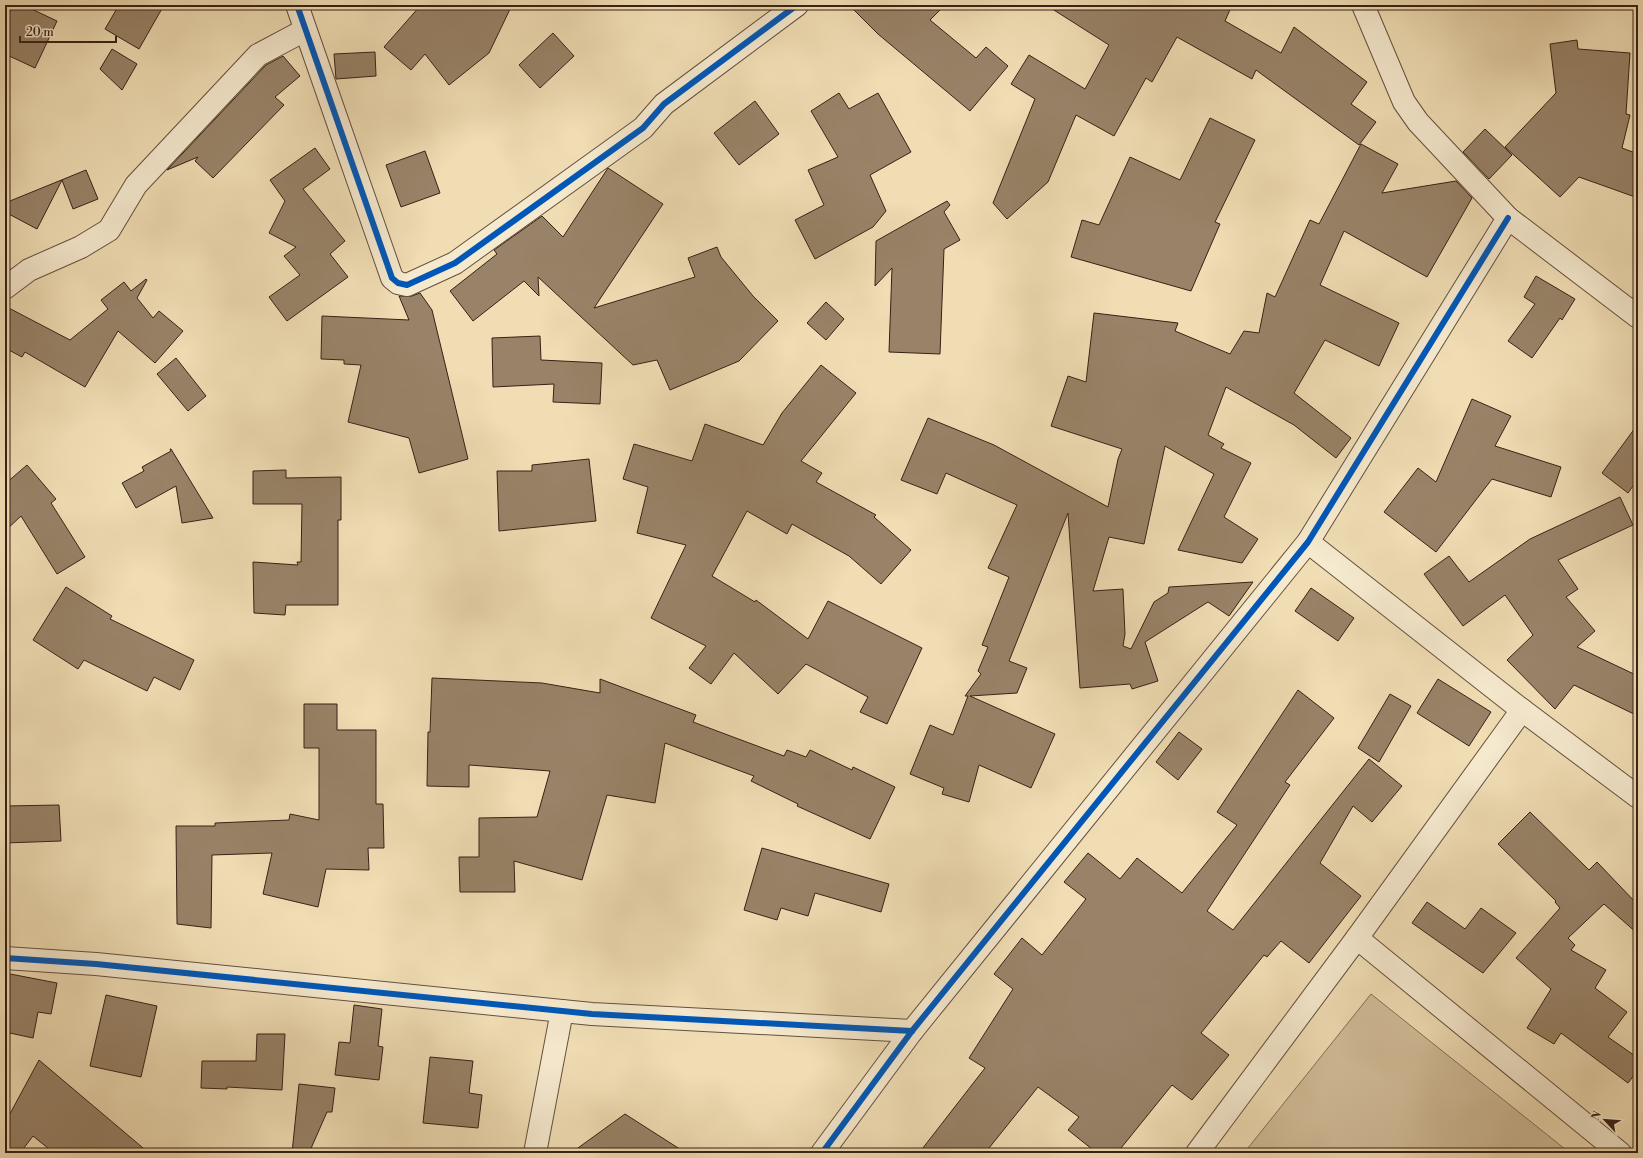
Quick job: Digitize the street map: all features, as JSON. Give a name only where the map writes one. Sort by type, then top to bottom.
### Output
[{"type":"street","points":[[297,5],[392,278],[398,283],[407,285],[455,263],[643,128],[664,104],[796,5]]},
{"type":"street","points":[[1363,5],[1404,102],[1418,122],[1508,218],[1638,317]]},
{"type":"street","points":[[5,288],[29,270],[81,247],[109,230],[136,185],[258,56],[305,30]]},
{"type":"street","points":[[822,1153],[912,1031],[1308,542],[1508,218]]},
{"type":"street","points":[[1308,542],[1522,710],[1638,797]]},
{"type":"street","points":[[1197,1153],[1357,938],[1522,710]]},
{"type":"street","points":[[1357,938],[1620,1153]]},
{"type":"street","points":[[5,958],[96,964],[592,1014],[912,1031]]},
{"type":"street","points":[[535,1153],[562,1011]]},
{"type":"shaded area","points":[[1371,994],[1570,1153],[1244,1153]]},
{"type":"building","points":[[13,5],[23,5],[57,21],[35,68],[5,54],[5,22]]},
{"type":"building","points":[[119,5],[164,5],[139,49],[105,29]]},
{"type":"building","points":[[421,5],[512,5],[489,53],[449,85],[425,54],[411,70],[384,47]]},
{"type":"building","points":[[849,5],[945,5],[930,20],[976,58],[986,47],[1008,66],[970,111],[878,34]]},
{"type":"building","points":[[1046,5],[1232,5],[1225,21],[1281,53],[1294,27],[1367,82],[1351,104],[1376,122],[1359,145],[1256,70],[1252,79],[1177,37],[1152,82],[1146,78],[1114,136],[1076,115],[1048,182],[1007,219],[993,203],[1035,99],[1011,84],[1029,55],[1085,89],[1109,45]]},
{"type":"building","points":[[553,33],[574,56],[540,88],[519,65]]},
{"type":"building","points":[[1577,40],[1578,49],[1630,53],[1626,114],[1630,115],[1622,148],[1638,154],[1638,198],[1579,177],[1560,197],[1505,147],[1556,93],[1550,44]]},
{"type":"building","points":[[112,49],[137,64],[122,90],[100,69]]},
{"type":"building","points":[[375,52],[376,76],[336,79],[334,54]]},
{"type":"building","points":[[283,56],[300,76],[275,97],[284,105],[213,178],[195,161],[198,157],[167,170],[266,65]]},
{"type":"building","points":[[839,93],[849,109],[878,93],[911,152],[870,175],[886,211],[873,227],[815,259],[795,220],[824,205],[808,170],[838,157],[811,111]]},
{"type":"building","points":[[755,101],[779,134],[739,165],[714,133]]},
{"type":"building","points":[[1210,118],[1255,140],[1215,222],[1220,224],[1191,291],[1071,257],[1082,220],[1099,225],[1130,157],[1180,180]]},
{"type":"building","points":[[1485,129],[1512,155],[1489,179],[1463,152]]},
{"type":"building","points":[[1361,144],[1398,164],[1382,193],[1456,181],[1472,198],[1427,277],[1344,231],[1320,285],[1399,323],[1379,366],[1325,340],[1294,393],[1351,438],[1336,458],[1294,425],[1226,387],[1208,435],[1224,444],[1221,448],[1251,463],[1224,517],[1258,539],[1242,563],[1178,550],[1214,474],[1165,446],[1144,544],[1109,537],[1093,591],[1123,589],[1125,634],[1123,646],[1131,649],[1154,602],[1168,593],[1169,587],[1253,582],[1229,616],[1208,602],[1145,642],[1158,681],[1132,689],[1130,684],[1080,688],[1068,513],[1009,661],[1027,668],[1017,693],[970,696],[1055,734],[1031,788],[979,765],[969,802],[942,794],[944,788],[910,774],[930,725],[953,735],[968,696],[965,696],[981,674],[978,671],[988,647],[982,645],[1009,577],[988,568],[1017,505],[946,473],[937,494],[901,480],[928,418],[994,445],[1108,507],[1118,459],[1122,449],[1051,426],[1068,376],[1086,382],[1094,313],[1178,323],[1175,331],[1230,354],[1244,331],[1259,333],[1267,293],[1275,297],[1310,220],[1319,224]]},
{"type":"building","points":[[315,148],[330,169],[303,189],[345,241],[330,254],[348,277],[287,321],[269,297],[300,275],[284,256],[296,247],[269,233],[285,201],[270,180]]},
{"type":"building","points":[[425,151],[440,193],[401,207],[386,165]]},
{"type":"building","points":[[608,168],[663,204],[594,308],[695,277],[688,258],[717,247],[721,257],[753,296],[778,321],[739,361],[670,390],[657,360],[633,365],[538,277],[539,296],[524,281],[473,321],[450,291],[497,254],[494,250],[542,216],[563,237]]},
{"type":"building","points":[[86,170],[98,199],[73,209],[62,180],[37,229],[5,212],[5,203]]},
{"type":"building","points":[[947,201],[950,205],[944,212],[960,240],[944,249],[940,354],[889,352],[892,268],[875,286],[876,241]]},
{"type":"building","points":[[1536,276],[1575,299],[1562,320],[1560,318],[1532,358],[1508,341],[1535,304],[1524,297]]},
{"type":"building","points":[[146,279],[147,280],[137,298],[153,318],[159,311],[183,331],[155,363],[118,331],[85,387],[25,352],[22,357],[5,348],[5,306],[70,340],[108,309],[101,300],[124,282],[131,291]]},
{"type":"building","points":[[420,293],[432,310],[468,459],[419,473],[409,438],[348,422],[361,365],[344,364],[344,360],[321,359],[322,316],[409,320],[399,296],[412,296]]},
{"type":"building","points":[[826,302],[844,319],[826,340],[807,323]]},
{"type":"building","points":[[540,336],[541,360],[602,363],[600,404],[553,402],[554,384],[493,387],[492,338]]},
{"type":"building","points":[[176,358],[206,396],[188,411],[157,374]]},
{"type":"building","points":[[821,365],[856,393],[801,461],[822,473],[816,482],[876,515],[874,517],[911,550],[881,584],[849,556],[792,524],[787,534],[747,511],[712,576],[755,602],[756,600],[808,639],[828,601],[922,648],[887,724],[860,712],[868,697],[806,664],[778,694],[734,653],[711,684],[689,668],[706,646],[651,618],[686,545],[637,533],[648,487],[623,479],[634,444],[692,461],[705,424],[763,445],[782,413]]},
{"type":"building","points":[[1472,399],[1511,416],[1495,446],[1561,467],[1551,497],[1492,479],[1436,552],[1384,512],[1418,468],[1436,482]]},
{"type":"building","points":[[1638,424],[1638,479],[1628,493],[1602,473]]},
{"type":"building","points":[[170,449],[213,518],[182,523],[176,486],[136,508],[122,483],[144,471],[142,467],[171,451]]},
{"type":"building","points":[[589,459],[596,521],[499,531],[497,471],[532,471],[532,465]]},
{"type":"building","points":[[27,465],[56,499],[51,503],[85,557],[57,574],[21,516],[5,531],[5,484]]},
{"type":"building","points":[[286,470],[286,478],[341,477],[341,520],[338,520],[338,605],[286,605],[285,615],[254,613],[253,562],[298,565],[297,562],[301,562],[302,504],[253,504],[253,471]]},
{"type":"building","points":[[1620,497],[1633,525],[1558,560],[1578,589],[1566,597],[1595,631],[1577,647],[1638,676],[1638,716],[1574,685],[1555,709],[1507,660],[1533,635],[1505,595],[1463,626],[1424,574],[1449,556],[1469,582],[1530,539]]},
{"type":"building","points":[[66,587],[112,616],[110,619],[194,660],[180,690],[154,677],[147,691],[84,660],[78,669],[33,640]]},
{"type":"building","points":[[1311,588],[1354,618],[1338,641],[1295,611]]},
{"type":"building","points":[[432,678],[542,683],[600,693],[600,679],[696,715],[693,722],[784,756],[787,750],[806,757],[810,750],[852,770],[853,767],[895,787],[870,839],[797,806],[798,804],[751,781],[754,776],[665,743],[655,803],[607,795],[582,880],[514,861],[515,892],[460,892],[459,857],[479,857],[479,818],[537,817],[550,771],[469,765],[469,787],[427,786],[428,732],[430,732]]},
{"type":"building","points":[[1438,679],[1491,712],[1469,746],[1417,713]]},
{"type":"building","points":[[1298,690],[1334,718],[1285,782],[1290,785],[1207,911],[1233,930],[1369,759],[1402,786],[1372,822],[1353,806],[1320,863],[1361,896],[1309,963],[1281,941],[1267,957],[1264,955],[1201,1033],[1229,1055],[1192,1100],[1172,1085],[1117,1153],[1097,1153],[1068,1130],[1079,1117],[1038,1087],[985,1153],[919,1153],[985,1068],[969,1058],[1013,989],[994,974],[1022,938],[1042,955],[1086,899],[1064,882],[1088,853],[1120,879],[1137,858],[1182,893],[1237,825],[1217,812]]},
{"type":"building","points":[[1390,694],[1411,706],[1379,762],[1358,748]]},
{"type":"building","points":[[304,704],[337,704],[337,730],[376,730],[376,804],[383,804],[384,848],[368,848],[369,870],[326,869],[318,907],[263,894],[272,853],[212,855],[211,928],[177,924],[176,826],[215,826],[215,823],[289,820],[290,814],[319,820],[319,748],[304,748]]},
{"type":"building","points":[[1179,732],[1202,749],[1178,780],[1156,762]]},
{"type":"building","points":[[59,805],[61,841],[5,843],[5,806]]},
{"type":"building","points":[[1530,812],[1589,870],[1597,862],[1638,905],[1638,934],[1604,904],[1568,938],[1575,945],[1571,950],[1606,970],[1595,988],[1627,1012],[1608,1037],[1638,1058],[1638,1070],[1628,1083],[1561,1033],[1554,1044],[1527,1028],[1551,989],[1516,958],[1560,908],[1555,902],[1556,901],[1498,844]]},
{"type":"building","points":[[762,848],[889,884],[881,912],[815,893],[808,916],[781,908],[777,920],[744,910]]},
{"type":"building","points":[[1427,902],[1465,929],[1481,908],[1516,933],[1483,973],[1412,923]]},
{"type":"building","points":[[5,973],[57,983],[51,1014],[38,1012],[33,1038],[5,1032]]},
{"type":"building","points":[[106,995],[157,1006],[141,1077],[90,1066]]},
{"type":"building","points":[[354,1005],[382,1009],[378,1046],[383,1047],[379,1080],[335,1075],[339,1042],[350,1043]]},
{"type":"building","points":[[257,1034],[285,1034],[282,1090],[227,1087],[227,1089],[201,1088],[202,1061],[256,1061]]},
{"type":"building","points":[[430,1057],[473,1061],[469,1093],[482,1095],[478,1128],[423,1123]]},
{"type":"building","points":[[39,1060],[149,1153],[54,1153],[33,1136],[20,1153],[5,1153],[5,1123]]},
{"type":"building","points":[[299,1084],[335,1088],[332,1112],[327,1112],[309,1153],[292,1153]]},
{"type":"building","points":[[625,1114],[686,1153],[571,1153]]},
{"type":"cycle path","points":[[297,5],[392,278],[398,283],[407,285],[455,263],[643,128],[664,104],[797,5]]},
{"type":"cycle path","points":[[822,1153],[912,1031],[1308,542],[1508,218]]},
{"type":"cycle path","points":[[5,958],[96,964],[592,1014],[912,1031]]}]
